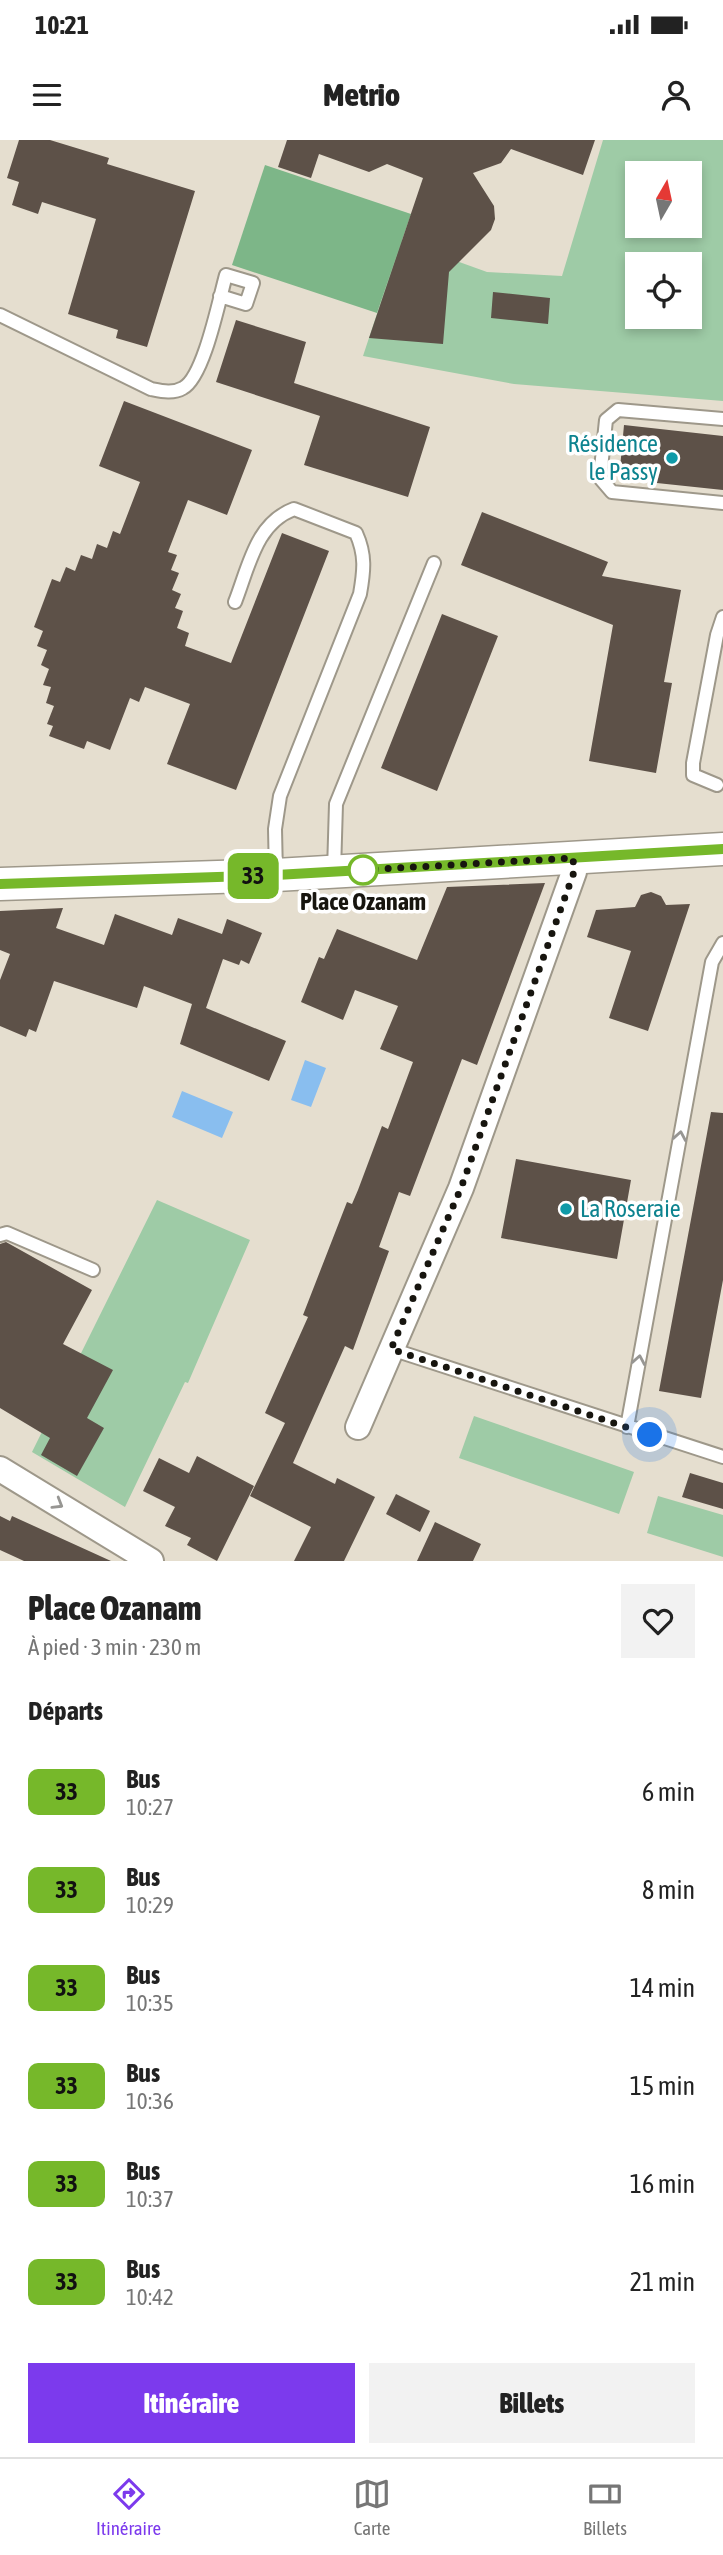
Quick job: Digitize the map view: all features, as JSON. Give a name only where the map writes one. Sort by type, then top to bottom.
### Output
[{"type":"street","points":[[0,884],[276,875],[723,849]]},
{"type":"street","points":[[358,1427],[461,1188],[574,872],[573,858]]},
{"type":"street","points":[[0,1469],[151,1561]]},
{"type":"lane","points":[[0,315],[151,389],[166,392],[182,389],[194,379],[220,296]]},
{"type":"lane","points":[[723,419],[618,410],[606,420],[600,478],[612,492],[723,503]]},
{"type":"lane","points":[[235,602],[263,532],[275,516],[294,509],[356,533],[363,549],[365,569],[359,594],[280,796],[275,829],[276,875]]},
{"type":"lane","points":[[334,872],[336,804],[435,563]]},
{"type":"lane","points":[[717,785],[693,775],[693,763],[717,635],[723,617]]},
{"type":"lane","points":[[626,1427],[712,962],[723,943]]},
{"type":"lane","points":[[0,1235],[7,1233],[93,1270]]},
{"type":"lane","points":[[391,1349],[723,1457]]},
{"type":"green space","points":[[603,140],[723,140],[723,401],[514,384],[363,356],[401,241],[487,272],[562,276]]},
{"type":"green space","points":[[265,165],[411,214],[377,313],[232,265]]},
{"type":"green space","points":[[157,1200],[250,1240],[188,1383],[185,1382],[125,1507],[32,1452]]},
{"type":"green space","points":[[474,1416],[634,1472],[619,1514],[459,1458]]},
{"type":"green space","points":[[658,1496],[723,1515],[723,1557],[647,1533]]},
{"type":"water","points":[[305,1060],[326,1068],[311,1107],[291,1100]]},
{"type":"water","points":[[182,1091],[233,1112],[222,1138],[172,1117]]},
{"type":"building","points":[[19,140],[50,140],[109,158],[107,164],[195,191],[147,347],[116,338],[118,330],[68,314],[96,219],[42,202],[38,214],[12,205],[19,182],[7,178]]},
{"type":"building","points":[[287,140],[595,140],[583,175],[511,149],[501,163],[473,173],[494,206],[495,219],[491,230],[449,272],[443,344],[369,338],[423,178],[387,164],[369,172],[319,154],[311,178],[278,167]]},
{"type":"building","points":[[493,292],[550,298],[548,324],[491,318]]},
{"type":"building","points":[[236,320],[306,342],[294,383],[430,427],[408,497],[304,465],[320,416],[216,382]]},
{"type":"building","points":[[124,401],[252,450],[227,515],[188,500],[168,552],[177,555],[171,570],[179,573],[172,590],[181,594],[175,608],[183,611],[177,628],[189,633],[185,646],[231,663],[282,533],[329,551],[236,790],[167,764],[190,704],[145,687],[139,702],[130,698],[110,750],[87,741],[84,749],[49,736],[53,726],[47,724],[54,706],[46,703],[51,687],[43,685],[49,669],[41,665],[47,650],[37,646],[43,631],[34,627],[52,579],[60,582],[66,567],[75,571],[81,555],[92,559],[97,544],[107,548],[113,531],[120,534],[140,482],[99,466]]},
{"type":"building","name":"Résidence le Passy","points":[[624,425],[723,436],[723,490],[619,479]]},
{"type":"building","points":[[482,512],[608,562],[602,576],[681,590],[664,682],[672,683],[656,773],[589,761],[613,625],[461,565]]},
{"type":"building","points":[[442,614],[498,636],[437,791],[381,768]]},
{"type":"building","points":[[545,883],[477,1065],[462,1059],[410,1196],[399,1192],[379,1247],[389,1251],[353,1350],[345,1346],[293,1463],[335,1484],[337,1478],[375,1497],[344,1561],[294,1561],[311,1527],[250,1496],[285,1423],[265,1413],[308,1317],[303,1315],[347,1202],[352,1204],[382,1126],[388,1129],[413,1062],[380,1049],[398,1006],[355,990],[343,1020],[301,1002],[319,957],[324,959],[337,929],[417,960],[447,887]]},
{"type":"building","points":[[651,892],[661,896],[666,905],[690,904],[648,1031],[609,1018],[631,951],[587,937],[596,910],[635,907],[641,895]]},
{"type":"building","points":[[63,908],[56,928],[104,945],[115,914],[172,935],[178,918],[222,934],[227,919],[262,933],[249,964],[241,960],[239,965],[223,959],[206,1008],[286,1041],[269,1081],[180,1044],[192,1004],[144,986],[137,1008],[54,981],[36,1032],[29,1029],[26,1037],[0,1026],[0,980],[10,954],[0,950],[0,911]]},
{"type":"building","points":[[711,1112],[723,1113],[723,1280],[701,1398],[659,1391]]},
{"type":"building","name":"La Roseraie","points":[[516,1159],[631,1180],[617,1259],[501,1238]]},
{"type":"building","points":[[6,1242],[92,1290],[63,1344],[113,1370],[87,1418],[104,1428],[77,1476],[41,1455],[50,1438],[0,1408],[0,1244]]},
{"type":"building","points":[[197,1456],[254,1486],[217,1561],[187,1545],[191,1538],[165,1526],[175,1507],[143,1491],[159,1458],[189,1473]]},
{"type":"building","points":[[690,1473],[723,1483],[723,1509],[682,1497]]},
{"type":"building","points":[[396,1494],[430,1511],[420,1532],[386,1514]]},
{"type":"building","points":[[0,1516],[10,1521],[12,1516],[111,1561],[24,1561],[0,1550]]},
{"type":"building","points":[[435,1522],[481,1544],[473,1561],[417,1561]]},
{"type":"bus line","name":"33","points":[[0,884],[276,875],[723,849]]},
{"type":"place","name":"Résidence le Passy","points":[[672,458]]},
{"type":"place","name":"Place Ozanam","points":[[363,870]]},
{"type":"place","name":"La Roseraie","points":[[566,1209]]},
{"type":"route","points":[[363,870],[573,858],[574,872],[461,1188],[391,1349],[650,1435]]}]
